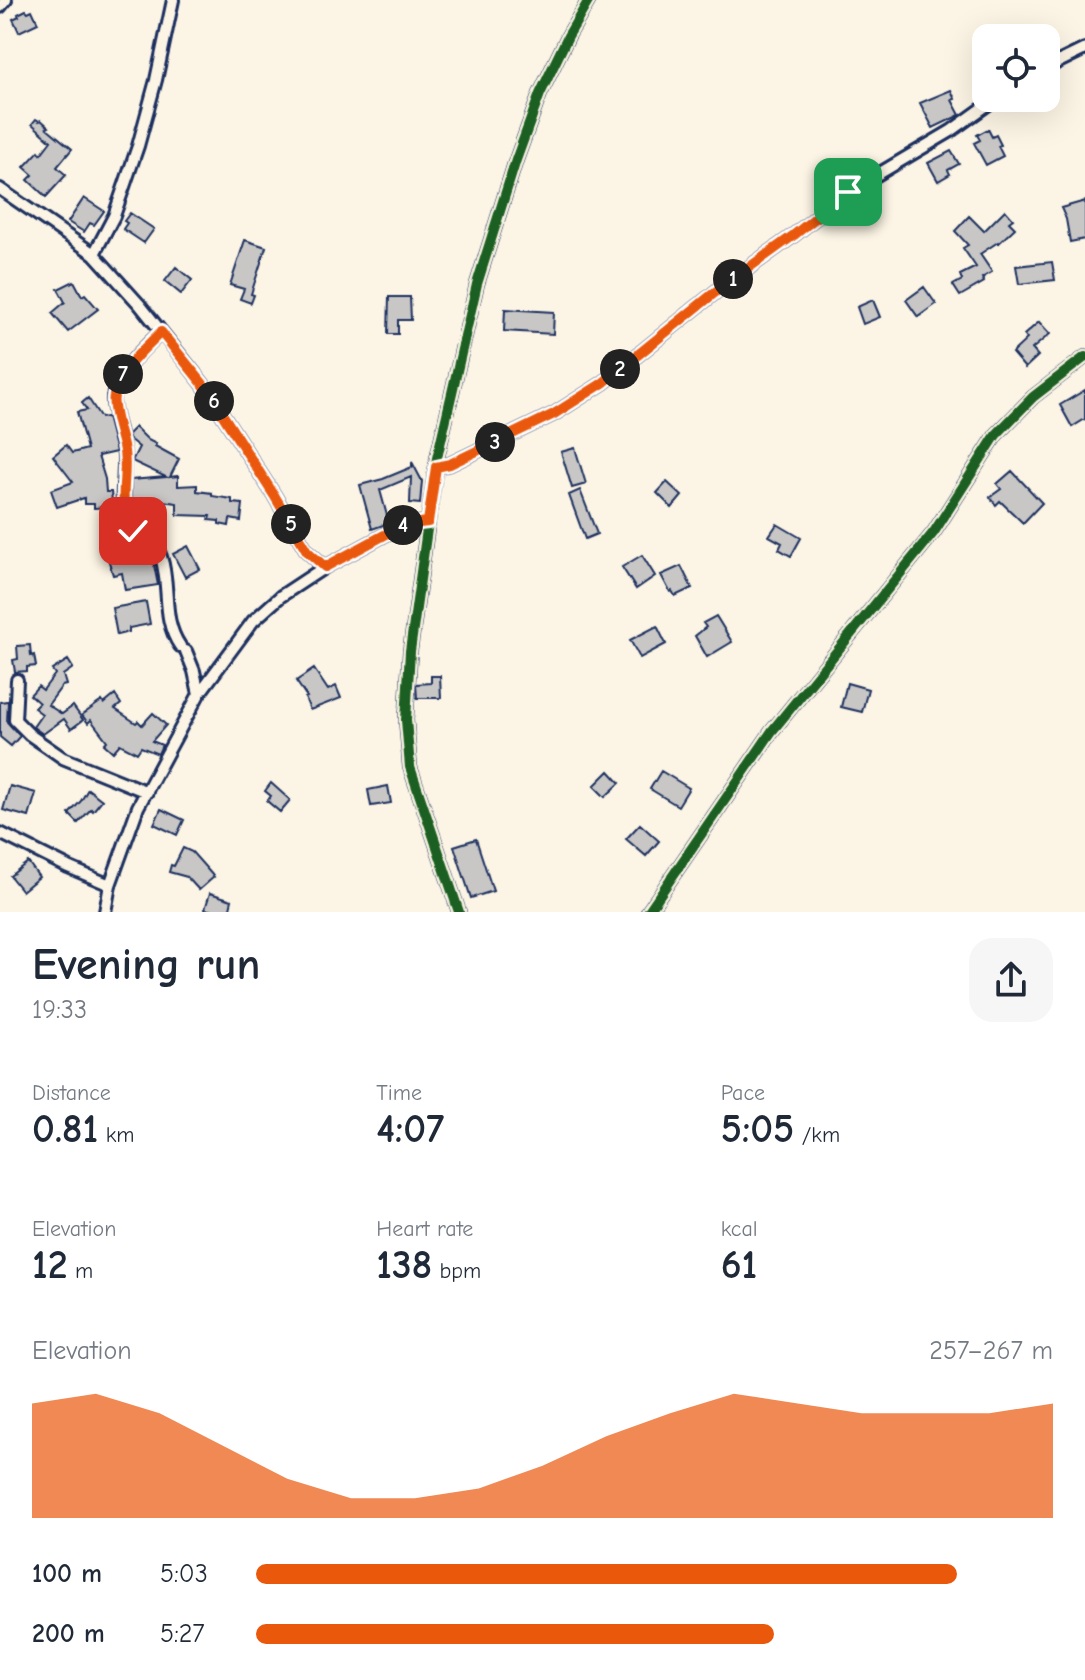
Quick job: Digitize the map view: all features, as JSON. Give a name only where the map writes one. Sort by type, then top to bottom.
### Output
[{"type":"street","points":[[0,7],[6,0]]},
{"type":"street","points":[[94,254],[114,216],[138,146],[173,0]]},
{"type":"street","points":[[459,912],[410,767],[406,720],[410,651],[428,522],[436,467],[477,284],[540,94],[589,0]]},
{"type":"street","points":[[1060,61],[1085,49]]},
{"type":"street","points":[[436,467],[450,464],[554,414],[603,383],[718,290],[848,192],[977,112]]},
{"type":"street","points":[[0,189],[94,254],[203,384],[307,551],[325,567]]},
{"type":"street","points":[[161,332],[121,377],[113,399],[124,455],[124,517],[133,531],[157,547],[162,560],[172,634],[194,671],[199,694]]},
{"type":"street","points":[[648,912],[772,731],[934,532],[996,435],[1033,397],[1085,357]]},
{"type":"street","points":[[105,912],[110,885],[138,807],[199,694],[253,621],[281,596],[325,567],[403,525],[428,522]]},
{"type":"street","points":[[17,680],[15,720],[30,735],[63,758],[147,792]]},
{"type":"street","points":[[0,833],[110,885]]},
{"type":"building","points":[[26,10],[32,10],[38,23],[19,32],[13,19]]},
{"type":"building","points":[[951,90],[955,99],[952,100],[960,115],[933,128],[920,103]]},
{"type":"building","points":[[36,119],[41,120],[72,149],[57,167],[66,175],[46,197],[28,180],[33,175],[24,167],[39,151],[41,154],[51,141],[32,124]]},
{"type":"building","points":[[988,129],[992,137],[996,135],[1003,156],[986,165],[974,143],[980,140],[977,135]]},
{"type":"building","points":[[951,151],[959,164],[938,181],[928,163]]},
{"type":"building","points":[[84,198],[104,211],[94,225],[90,223],[84,232],[68,222]]},
{"type":"building","points":[[1085,201],[1085,239],[1070,242],[1061,208]]},
{"type":"building","points":[[1005,210],[1013,219],[1009,222],[1015,228],[999,243],[980,254],[992,272],[982,278],[984,282],[960,296],[953,285],[962,280],[960,275],[976,267],[963,248],[968,245],[955,231],[969,216],[984,231]]},
{"type":"building","points":[[130,213],[154,229],[144,243],[123,229]]},
{"type":"building","points":[[245,240],[266,247],[251,303],[240,299],[244,289],[230,285]]},
{"type":"building","points":[[1052,262],[1055,280],[1019,284],[1016,266]]},
{"type":"building","points":[[176,267],[192,280],[181,294],[165,281]]},
{"type":"building","points":[[74,281],[82,296],[85,294],[98,309],[68,332],[52,313],[65,302],[58,289]]},
{"type":"building","points":[[924,287],[936,304],[918,317],[906,300]]},
{"type":"building","points":[[389,297],[410,297],[411,320],[398,320],[398,334],[388,334]]},
{"type":"building","points":[[873,300],[880,317],[863,324],[857,307]]},
{"type":"building","points":[[505,309],[554,312],[553,334],[504,331]]},
{"type":"building","points":[[1039,322],[1050,334],[1032,349],[1038,356],[1025,368],[1012,353],[1027,339],[1024,335]]},
{"type":"building","points":[[1085,390],[1085,419],[1072,427],[1060,405]]},
{"type":"building","points":[[88,398],[101,418],[107,417],[116,452],[98,456],[106,492],[111,492],[112,501],[109,507],[94,508],[94,504],[84,504],[84,498],[57,507],[51,490],[73,482],[53,456],[66,445],[72,453],[87,449],[77,412],[87,410],[82,403]]},
{"type":"building","points":[[135,427],[155,446],[179,459],[170,477],[178,476],[178,486],[197,485],[197,491],[243,504],[241,521],[230,519],[229,526],[209,520],[210,516],[177,515],[177,503],[143,498],[144,506],[131,507],[131,480],[166,477],[132,461],[139,447],[129,439],[128,434]]},
{"type":"building","points":[[575,448],[586,484],[572,488],[561,452]]},
{"type":"building","points":[[412,462],[422,481],[420,504],[410,503],[411,477],[380,490],[389,523],[372,529],[360,485],[412,467]]},
{"type":"building","points":[[1012,471],[1042,503],[1023,523],[1000,501],[996,505],[990,497],[1001,489],[997,484]]},
{"type":"building","points":[[667,482],[682,496],[672,508],[657,493]]},
{"type":"building","points":[[580,490],[597,534],[585,539],[569,495]]},
{"type":"building","points":[[777,524],[801,538],[791,556],[779,549],[782,543],[769,536]]},
{"type":"building","points":[[113,532],[119,554],[127,552],[130,563],[153,560],[158,585],[125,590],[122,573],[113,575],[101,535]]},
{"type":"building","points":[[188,546],[200,569],[185,577],[173,554]]},
{"type":"building","points":[[642,555],[655,576],[636,589],[622,567]]},
{"type":"building","points":[[681,566],[692,588],[675,596],[661,575]]},
{"type":"building","points":[[146,602],[150,624],[129,628],[129,632],[117,635],[112,608]]},
{"type":"building","points":[[716,616],[732,642],[707,657],[695,636],[706,627],[703,623]]},
{"type":"building","points":[[657,626],[666,644],[640,658],[630,640]]},
{"type":"building","points":[[30,645],[36,666],[15,672],[13,660],[18,659],[17,646]]},
{"type":"building","points":[[68,660],[73,668],[63,675],[66,685],[48,705],[62,714],[73,706],[83,720],[71,729],[64,719],[43,734],[33,727],[42,714],[34,708],[39,703],[30,695],[38,686],[43,690],[55,674],[52,670]]},
{"type":"building","points":[[314,669],[328,690],[336,686],[341,698],[310,710],[307,697],[296,681]]},
{"type":"building","points":[[431,676],[440,676],[441,698],[417,698],[416,684],[431,683]]},
{"type":"building","points":[[847,683],[868,689],[862,712],[841,707]]},
{"type":"building","points":[[115,695],[121,704],[115,709],[136,723],[138,721],[142,725],[153,713],[166,725],[152,741],[162,745],[158,754],[141,747],[137,753],[120,744],[113,752],[104,744],[107,741],[91,720],[88,723],[82,715]]},
{"type":"building","points":[[8,701],[7,722],[20,736],[11,746],[0,737],[0,702]]},
{"type":"building","points":[[609,771],[620,783],[605,797],[594,786]]},
{"type":"building","points":[[661,771],[689,788],[678,806],[650,789]]},
{"type":"building","points":[[271,783],[290,800],[280,812],[267,801],[271,796],[265,791]]},
{"type":"building","points":[[10,786],[36,793],[29,817],[3,810]]},
{"type":"building","points":[[388,786],[391,803],[371,806],[368,790]]},
{"type":"building","points":[[88,789],[102,800],[78,823],[69,814]]},
{"type":"building","points":[[161,809],[184,820],[177,835],[154,824]]},
{"type":"building","points":[[640,824],[659,841],[646,856],[626,839]]},
{"type":"building","points":[[476,839],[493,891],[471,898],[454,846]]},
{"type":"building","points":[[183,848],[192,852],[214,877],[199,890],[187,877],[169,872]]},
{"type":"building","points":[[28,862],[39,877],[22,891],[10,876]]},
{"type":"building","points":[[210,893],[232,900],[229,912],[205,909]]},
{"type":"cycle path","points":[[459,912],[410,767],[406,720],[410,651],[437,458],[477,284],[516,160],[540,94],[589,0]]},
{"type":"cycle path","points":[[648,912],[772,731],[934,532],[996,435],[1033,397],[1085,357]]},
{"type":"route","points":[[133,531],[124,517],[124,455],[113,399],[121,377],[161,332],[203,384],[307,551],[325,567],[403,525],[428,522],[436,467],[450,464],[554,414],[603,383],[718,290],[848,192]]}]
